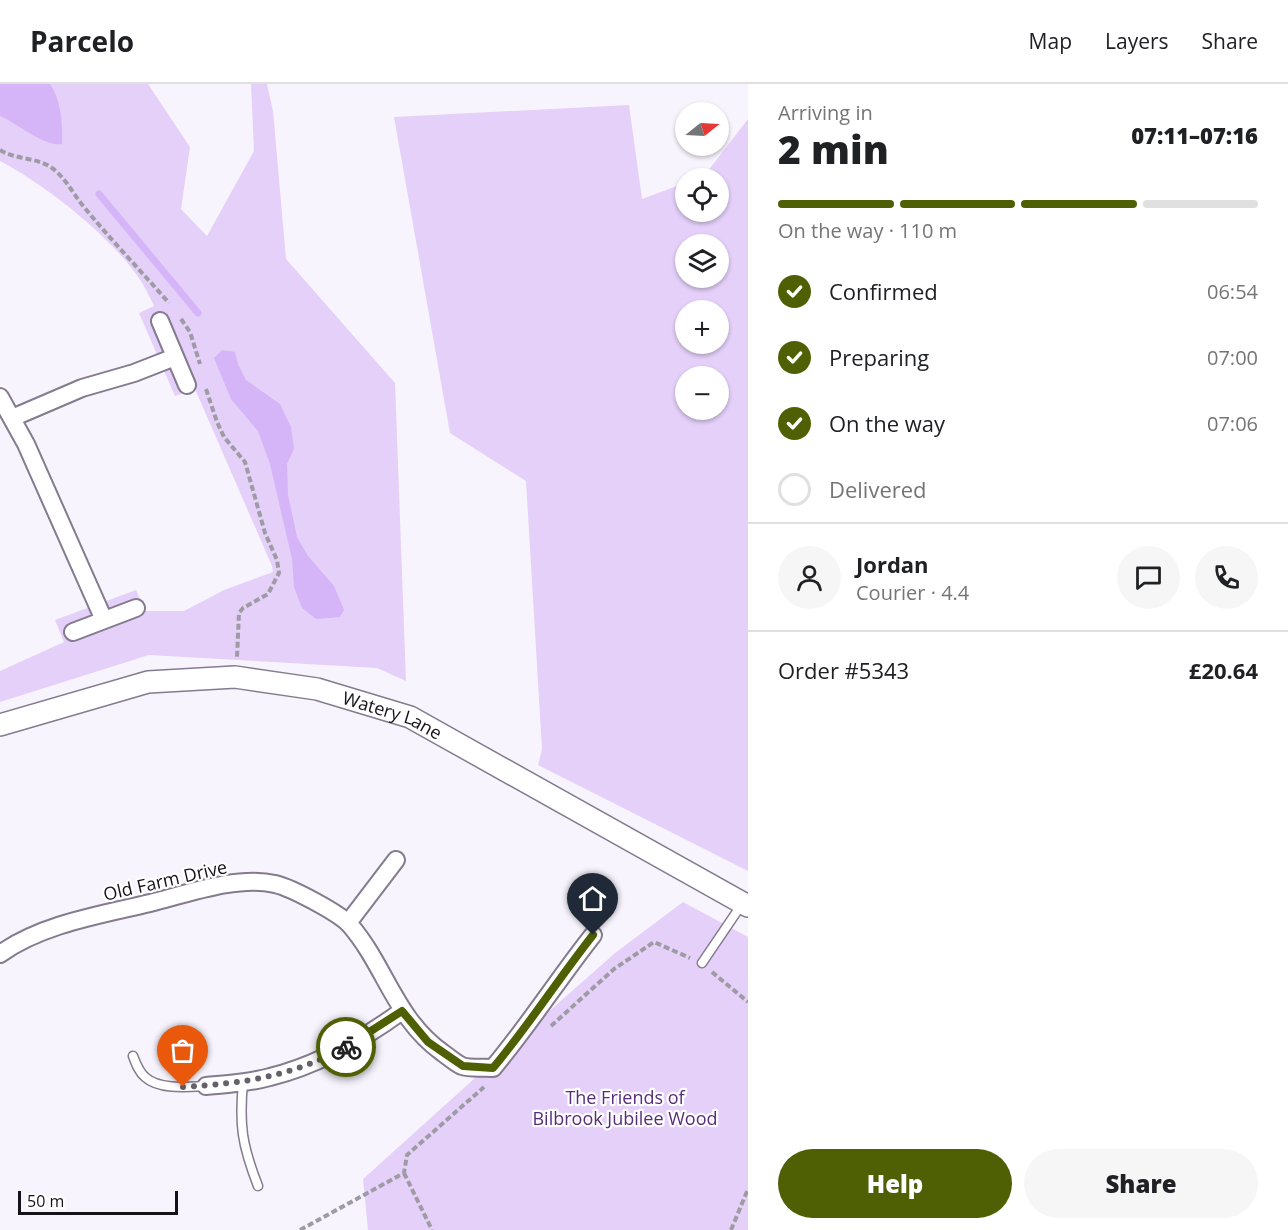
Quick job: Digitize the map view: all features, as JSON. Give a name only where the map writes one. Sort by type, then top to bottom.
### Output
[{"type":"street","points":[[160,321],[187,385]]},
{"type":"street","points":[[12,418],[82,388],[134,373],[175,357]]},
{"type":"street","points":[[0,397],[35,464],[104,620]]},
{"type":"street","points":[[73,632],[136,608]]},
{"type":"street","name":"Watery Lane","points":[[0,725],[148,682],[235,677],[317,689],[410,717],[745,905]]},
{"type":"street","points":[[348,923],[396,861]]},
{"type":"street","name":"Old Farm Drive","points":[[0,954],[11,946],[49,930],[95,917],[230,884],[274,884],[318,903],[348,923],[361,939],[402,1011],[428,1042],[463,1066],[493,1068],[529,1024],[557,981],[593,935]]},
{"type":"street","points":[[206,1086],[269,1078],[319,1061],[348,1046],[402,1011]]},
{"type":"lane","points":[[702,963],[745,905]]},
{"type":"lane","points":[[133,1056],[138,1069],[154,1083],[183,1087],[206,1086]]},
{"type":"lane","points":[[243,1082],[241,1130],[249,1165],[258,1186]]},
{"type":"path","points":[[547,1030],[614,969],[654,942]]},
{"type":"path","points":[[432,1230],[404,1173],[407,1155],[489,1083]]},
{"type":"path","points":[[300,1230],[404,1173]]},
{"type":"path","points":[[730,1230],[748,1189]]},
{"type":"green space","points":[[0,84],[148,84],[190,147],[181,209],[207,236],[254,151],[251,84],[267,84],[273,111],[286,259],[395,383],[406,681],[377,668],[149,655],[0,702],[0,671],[64,642],[55,620],[136,590],[145,611],[184,611],[224,590],[273,572],[195,389],[175,396],[139,313],[154,306],[141,281],[114,247],[96,230],[38,184],[0,161]]},
{"type":"green space","points":[[629,105],[642,199],[675,187],[675,222],[729,222],[729,168],[710,168],[719,156],[729,156],[729,144],[748,119],[748,871],[538,765],[542,749],[526,481],[450,433],[394,117]]},
{"type":"green space","name":"The Friends of Bilbrook Jubilee Wood","points":[[683,902],[748,937],[748,1230],[368,1230],[363,1179],[615,953]]},
{"type":"shaded area","points":[[0,84],[50,84],[59,105],[62,144],[47,142],[0,116]]},
{"type":"shaded area","points":[[222,350],[235,352],[246,380],[280,404],[291,427],[294,449],[287,464],[288,495],[297,537],[308,556],[334,586],[344,610],[340,617],[316,619],[302,608],[294,587],[292,559],[270,464],[258,431],[231,399],[214,358]]},
{"type":"waterway","points":[[99,194],[198,313]]},
{"type":"way so far","points":[[183,1087],[269,1078],[319,1061],[346,1047]]},
{"type":"route","points":[[346,1047],[402,1011],[428,1042],[463,1066],[493,1068],[529,1024],[557,981],[593,935]]}]
